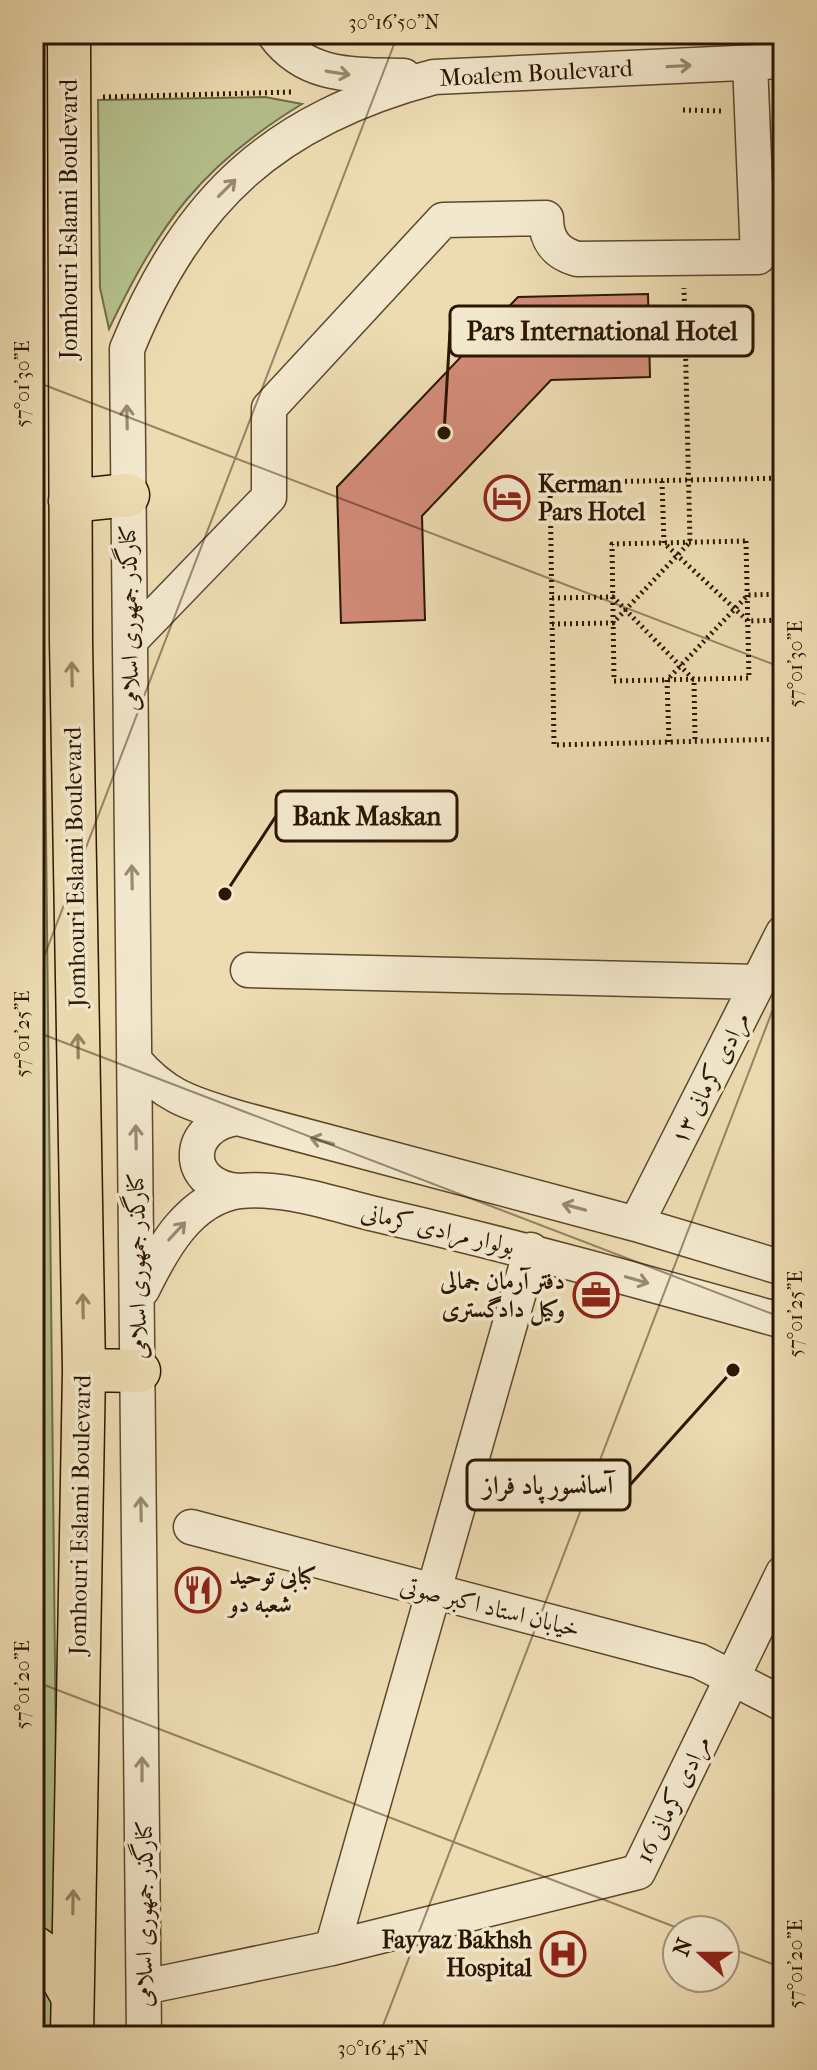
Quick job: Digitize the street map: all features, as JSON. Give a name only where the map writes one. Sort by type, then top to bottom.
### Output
[{"type":"main road","name":"Jomhouri Eslami Boulevard","points":[[69,34],[70,501],[84,1370],[72,2036]]},
{"type":"main road","points":[[70,501],[128,495]]},
{"type":"main road","points":[[84,1370],[139,1371]]},
{"type":"main road","points":[[34,1947],[51,1959],[71,1994]]},
{"type":"street","points":[[274,34],[287,51],[316,70],[350,75],[434,77]]},
{"type":"street","points":[[130,641],[269,497],[269,408],[443,220],[546,218],[546,230],[557,250],[577,259],[758,257],[767,62]]},
{"type":"street","name":"Moalem Boulevard","points":[[128,495],[127,349],[150,293],[176,247],[209,206],[247,168],[288,137],[334,110],[383,90],[434,77],[767,62]]},
{"type":"street","name":"کنارگذر جمهوری اسلامی","points":[[128,495],[144,2036]]},
{"type":"street","name":"مرادی کرمانی ۱۳","points":[[636,1224],[783,933]]},
{"type":"street","points":[[248,970],[758,982]]},
{"type":"street","points":[[134,1060],[153,1082],[176,1098],[238,1118],[636,1224],[783,1268]]},
{"type":"street","points":[[238,1118],[220,1120],[206,1131],[197,1147],[197,1165],[206,1180],[221,1190],[239,1191]]},
{"type":"street","name":"بولوار مرادی کرمانی","points":[[138,1298],[163,1246],[200,1207],[239,1191],[286,1194],[531,1250],[783,1321]]},
{"type":"street","points":[[332,1948],[531,1250]]},
{"type":"street","name":"خیابان استاد اکبر صوتی","points":[[191,1527],[699,1661],[783,1704]]},
{"type":"street","name":"مرادی کرمانی 16","points":[[144,1987],[332,1948],[638,1872],[783,1573]]},
{"type":"path","points":[[69,98],[307,92]]},
{"type":"path","points":[[552,624],[613,623],[690,542],[683,258]]},
{"type":"path","points":[[783,478],[550,483],[554,745],[783,739]]},
{"type":"path","points":[[662,481],[664,543],[748,621],[783,620]]},
{"type":"path","points":[[746,541],[749,678],[614,681],[612,544],[664,543],[746,541]]},
{"type":"path","points":[[669,742],[667,680],[748,595],[783,594]]},
{"type":"path","points":[[552,598],[613,597],[694,680],[695,741]]},
{"type":"green space","points":[[265,97],[302,104],[236,150],[186,200],[146,258],[109,329],[100,288],[98,100]]},
{"type":"green space","points":[[34,355],[41,371],[59,2036],[34,2036]]},
{"type":"building","points":[[648,294],[650,377],[551,380],[422,516],[425,620],[341,623],[337,487],[518,297]]},
{"type":"place","name":"Pars International Hotel","points":[[444,433]]},
{"type":"place","name":"Kerman Pars Hotel","points":[[507,498]]},
{"type":"place","name":"Bank Maskan","points":[[225,894]]},
{"type":"place","name":"دفتر آرمان جمالی وکیل دادگستری","points":[[596,1295]]},
{"type":"place","name":"آسانسور پاد فراز","points":[[733,1370]]},
{"type":"place","name":"کبابی توحید شعبه دو","points":[[198,1590]]},
{"type":"place","name":"Fayyaz Bakhsh Hospital","points":[[563,1954]]}]
